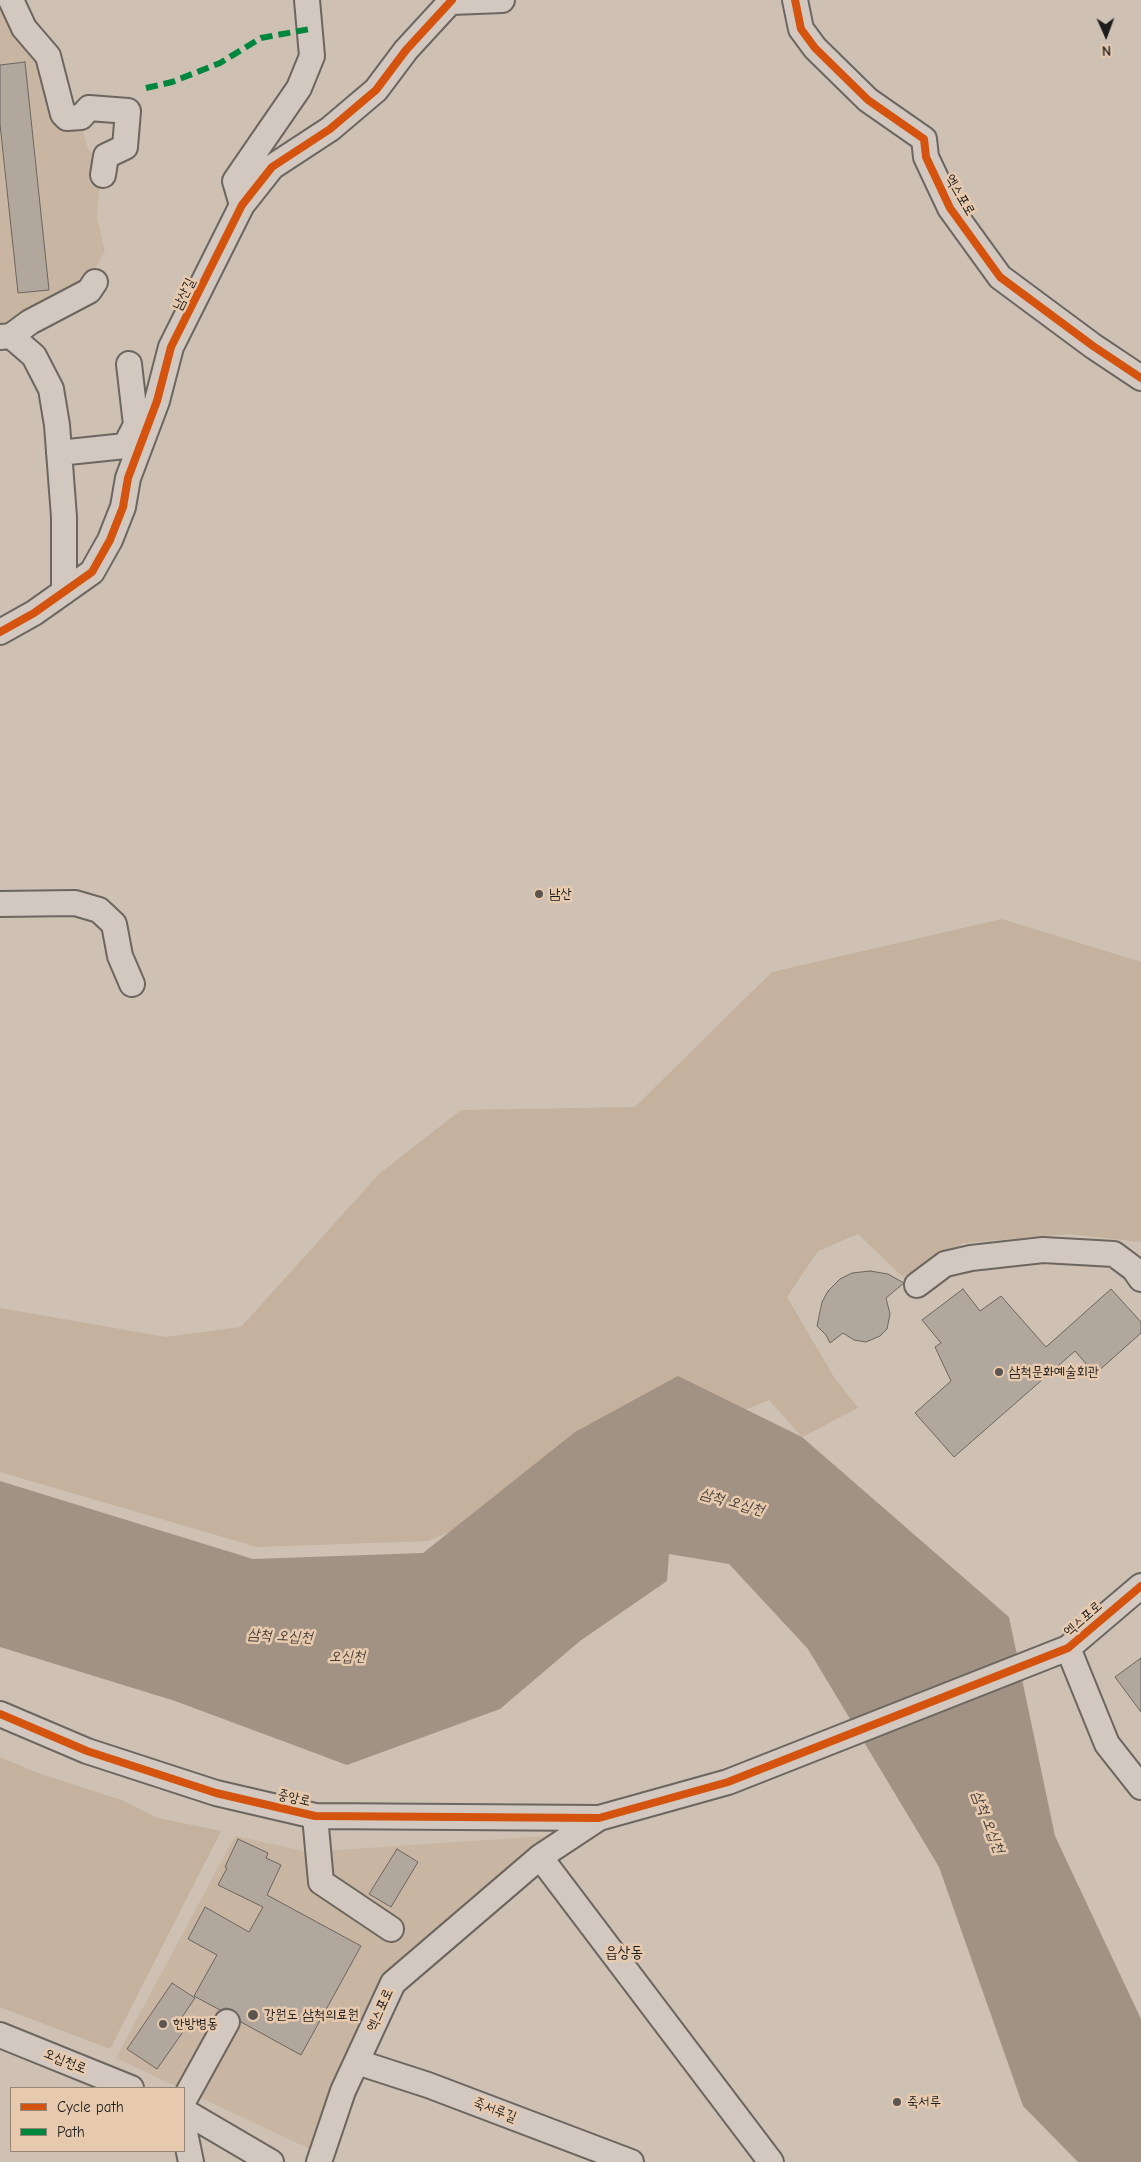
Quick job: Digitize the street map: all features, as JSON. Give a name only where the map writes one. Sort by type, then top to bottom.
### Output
[{"type":"street","points":[[11,0],[24,28],[48,56],[63,114],[67,118],[81,117],[90,108],[128,111],[125,147],[106,156],[103,175]]},
{"type":"street","points":[[242,205],[234,181],[299,88],[312,56],[307,0]]},
{"type":"street","points":[[452,1],[502,0]]},
{"type":"street","name":"엑스포로","points":[[796,0],[801,28],[815,48],[868,100],[924,139],[926,157],[950,208],[1000,277],[1093,346],[1141,378]]},
{"type":"street","name":"남산길","points":[[0,632],[34,613],[92,572],[110,540],[123,507],[140,430],[171,347],[242,205],[272,167],[330,129],[376,90],[406,50],[452,1]]},
{"type":"street","points":[[64,592],[64,518],[57,425],[51,389],[34,356],[6,337],[89,290],[95,282]]},
{"type":"street","points":[[59,453],[125,446],[140,430],[129,364]]},
{"type":"street","points":[[0,904],[75,903],[99,910],[114,924],[120,956],[132,984]]},
{"type":"street","points":[[917,1285],[945,1264],[972,1258],[1043,1250],[1114,1254],[1134,1269],[1141,1279]]},
{"type":"street","name":"엑스포로","points":[[320,2162],[343,2091],[393,1983],[540,1857],[599,1818],[728,1782],[1068,1648],[1141,1586]]},
{"type":"street","points":[[1068,1648],[1107,1744],[1141,1787]]},
{"type":"street","name":"중앙로","points":[[0,1714],[86,1751],[216,1792],[315,1816],[599,1818]]},
{"type":"street","points":[[315,1816],[321,1882],[391,1929]]},
{"type":"street","points":[[540,1857],[771,2162]]},
{"type":"street","points":[[185,2098],[227,2022]]},
{"type":"street","name":"오십천로","points":[[0,2035],[129,2087]]},
{"type":"street","name":"죽서루길","points":[[356,2062],[428,2085],[631,2162]]},
{"type":"street","points":[[185,2112],[271,2162]]},
{"type":"street","points":[[185,2133],[191,2162]]},
{"type":"shaded area","points":[[0,0],[81,123],[87,147],[101,165],[97,218],[105,251],[84,288],[0,331]]},
{"type":"shaded area","points":[[1002,919],[1141,962],[1141,1242],[1069,1234],[963,1243],[915,1272],[903,1277],[858,1234],[818,1251],[787,1297],[834,1377],[858,1408],[802,1437],[769,1400],[428,1541],[257,1547],[0,1472],[0,1308],[166,1337],[241,1327],[379,1174],[461,1110],[635,1107],[772,972]]},
{"type":"shaded area","points":[[0,1757],[35,1772],[121,1800],[158,1818],[221,1831],[110,2049],[0,2007]]},
{"type":"shaded area","name":"강원도 삼척의료원","points":[[235,1836],[308,1852],[547,1836],[387,1972],[329,2090],[310,2149],[185,2090],[185,2087],[178,2087],[116,2058]]},
{"type":"water","name":"오십천","points":[[678,1376],[802,1437],[1009,1617],[1055,1836],[1141,2019],[1141,2162],[1078,2162],[1023,2106],[939,1867],[808,1649],[729,1564],[669,1554],[667,1581],[580,1641],[500,1709],[347,1765],[175,1701],[0,1647],[0,1481],[253,1559],[423,1553],[575,1432]]},
{"type":"building","points":[[25,62],[49,290],[18,293],[0,124],[0,65]]},
{"type":"building","points":[[870,1271],[888,1274],[904,1283],[886,1298],[890,1314],[887,1329],[880,1336],[866,1342],[854,1340],[843,1333],[830,1343],[826,1335],[817,1326],[822,1302],[828,1291],[840,1279],[852,1273]]},
{"type":"building","name":"삼척문화예술회관","points":[[963,1289],[980,1311],[1001,1296],[1046,1347],[1111,1289],[1141,1322],[1141,1333],[1095,1374],[1075,1351],[954,1457],[915,1413],[951,1381],[935,1347],[941,1343],[922,1320]]},
{"type":"building","points":[[1141,1658],[1141,1712],[1115,1677]]},
{"type":"building","points":[[238,1839],[268,1853],[266,1858],[281,1865],[267,1895],[361,1946],[301,2055],[241,2022],[233,2010],[226,2008],[220,2010],[194,1996],[217,1955],[188,1939],[205,1907],[249,1932],[263,1907],[218,1885]]},
{"type":"building","points":[[397,1849],[418,1862],[391,1907],[369,1894]]},
{"type":"building","name":"한방병동","points":[[172,1983],[195,1998],[180,2020],[185,2029],[157,2069],[127,2049]]},
{"type":"marked path","points":[[146,88],[172,82],[220,63],[261,38],[310,29]]},
{"type":"cycle path","points":[[0,632],[34,613],[92,572],[110,540],[123,507],[128,478],[157,401],[171,347],[242,205],[272,167],[330,129],[376,90],[406,50],[452,0]]},
{"type":"cycle path","points":[[795,0],[801,29],[815,48],[868,100],[924,139],[926,157],[950,208],[1000,277],[1093,346],[1141,378]]},
{"type":"cycle path","points":[[0,1714],[87,1751],[216,1793],[315,1816],[599,1818],[728,1782],[1068,1648],[1141,1586]]},
{"type":"place","name":"남산","points":[[539,894]]},
{"type":"place","name":"삼척문화예술회관","points":[[999,1372]]},
{"type":"place","name":"강원도 삼척의료원","points":[[253,2015]]},
{"type":"place","name":"한방병동","points":[[163,2024]]},
{"type":"place","name":"죽서루","points":[[897,2102]]},
{"type":"district","name":"읍상동","points":[[624,1952]]},
{"type":"water label","name":"삼척 오십천","points":[[732,1502]]},
{"type":"water label","name":"삼척 오십천","points":[[280,1636]]},
{"type":"water label","name":"삼척 오십천","points":[[988,1822]]}]
